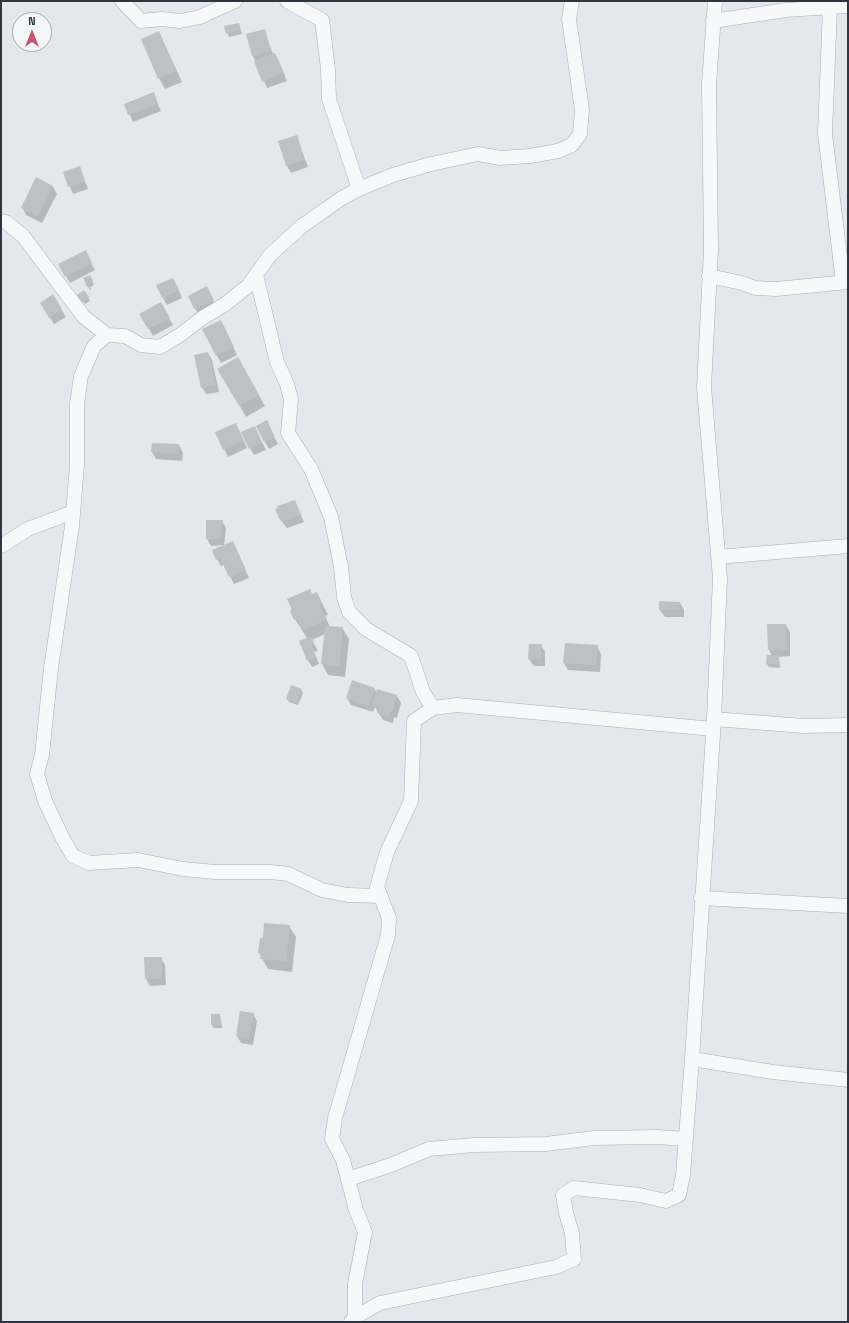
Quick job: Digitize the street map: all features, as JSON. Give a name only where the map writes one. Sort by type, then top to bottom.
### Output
[{"type":"street","points":[[122,1],[141,21],[162,19],[180,21],[200,17],[235,1]]},
{"type":"street","points":[[287,1],[322,20],[328,69],[329,99],[359,189]]},
{"type":"street","points":[[1,221],[6,222],[23,236],[84,317],[107,335],[125,336],[141,345],[160,348],[202,318],[224,305],[248,286],[270,255],[302,226],[342,198],[359,189],[412,170],[478,154],[500,158],[530,156],[558,151],[572,145],[580,134],[582,110],[569,19],[572,1]]},
{"type":"street","points":[[353,1319],[380,1303],[556,1267],[574,1259],[572,1233],[566,1213],[563,1194],[574,1188],[640,1194],[666,1201],[679,1195],[686,1139],[692,1059],[701,898],[714,724],[720,578],[704,387],[709,276],[709,84],[715,1]]},
{"type":"street","points":[[713,22],[786,10],[848,6]]},
{"type":"street","points":[[709,276],[742,283],[755,288],[776,289],[846,282],[825,134],[830,7]]},
{"type":"street","points":[[256,275],[276,362],[287,384],[291,399],[288,433],[311,469],[331,517],[341,568],[344,597],[349,612],[366,629],[411,656],[423,692],[433,708]]},
{"type":"street","points":[[107,335],[94,346],[81,376],[77,404],[78,465],[73,512],[51,668],[42,755],[37,774],[45,801],[73,856],[89,863],[138,860],[183,869],[215,872],[271,872],[288,874],[322,890],[348,894],[380,896]]},
{"type":"street","points":[[1,546],[28,529],[73,512]]},
{"type":"street","points":[[718,558],[848,546]]},
{"type":"street","points":[[353,1319],[355,1284],[365,1232],[356,1210],[343,1160],[332,1139],[335,1118],[388,935],[390,918],[377,887],[387,852],[411,801],[414,721],[433,708],[457,705],[714,724],[804,726],[848,725]]},
{"type":"street","points":[[701,898],[848,906]]},
{"type":"street","points":[[692,1059],[773,1072],[848,1080]]},
{"type":"street","points":[[348,1179],[391,1165],[430,1149],[474,1145],[546,1144],[594,1138],[657,1137],[686,1139]]},
{"type":"building","points":[[239,23],[241,31],[226,34],[224,26]]},
{"type":"building","points":[[265,29],[271,51],[252,56],[246,34]]},
{"type":"building","points":[[159,31],[176,71],[158,79],[141,39]]},
{"type":"building","points":[[275,53],[283,73],[262,82],[254,61]]},
{"type":"building","points":[[154,92],[158,104],[128,115],[124,104]]},
{"type":"building","points":[[297,135],[305,160],[286,166],[278,141]]},
{"type":"building","points":[[80,166],[85,181],[68,187],[63,172]]},
{"type":"building","points":[[36,177],[53,186],[38,216],[21,208]]},
{"type":"building","points":[[86,250],[92,263],[65,277],[58,264]]},
{"type":"building","points":[[90,275],[93,281],[87,287],[83,278]]},
{"type":"building","points":[[173,278],[179,290],[162,298],[156,285]]},
{"type":"building","points":[[207,286],[214,300],[194,309],[188,296]]},
{"type":"building","points":[[84,290],[89,297],[82,302],[77,295]]},
{"type":"building","points":[[53,294],[62,309],[49,318],[40,303]]},
{"type":"building","points":[[161,302],[170,318],[148,329],[139,314]]},
{"type":"building","points":[[221,320],[234,347],[216,356],[202,329]]},
{"type":"building","points":[[208,352],[216,385],[201,388],[194,355]]},
{"type":"building","points":[[238,357],[259,395],[239,406],[217,369]]},
{"type":"building","points":[[267,420],[275,437],[264,442],[256,426]]},
{"type":"building","points":[[236,423],[244,441],[223,450],[215,432]]},
{"type":"building","points":[[255,426],[262,443],[249,449],[241,432]]},
{"type":"building","points":[[152,443],[179,444],[179,454],[151,452]]},
{"type":"building","points":[[295,500],[301,515],[282,521],[281,518],[279,519],[275,509],[278,508],[277,506]]},
{"type":"building","points":[[206,520],[223,520],[220,539],[206,539]]},
{"type":"building","points":[[233,541],[246,570],[229,577],[220,558],[216,560],[212,550]]},
{"type":"building","points":[[310,589],[312,594],[317,592],[322,603],[320,605],[327,619],[302,631],[298,618],[294,620],[290,611],[292,610],[287,599]]},
{"type":"building","points":[[659,601],[680,602],[680,610],[659,610]]},
{"type":"building","points":[[767,624],[786,624],[787,650],[768,650]]},
{"type":"building","points":[[325,626],[343,627],[339,666],[321,664]]},
{"type":"building","points":[[311,636],[314,644],[311,645],[316,657],[307,661],[299,641]]},
{"type":"building","points":[[565,643],[598,645],[596,665],[563,663]]},
{"type":"building","points":[[529,644],[542,644],[541,659],[528,659]]},
{"type":"building","points":[[767,655],[779,655],[779,665],[766,664]]},
{"type":"building","points":[[352,680],[375,688],[369,706],[346,698]]},
{"type":"building","points":[[291,685],[302,689],[297,703],[286,699]]},
{"type":"building","points":[[377,689],[397,695],[393,711],[391,711],[389,716],[377,713],[379,707],[372,705]]},
{"type":"building","points":[[264,923],[290,925],[286,961],[260,959],[261,954],[258,953],[260,938],[263,938]]},
{"type":"building","points":[[144,957],[162,957],[162,979],[145,979]]},
{"type":"building","points":[[240,1011],[254,1013],[249,1039],[236,1036]]},
{"type":"building","points":[[211,1014],[220,1014],[221,1025],[211,1025]]}]
